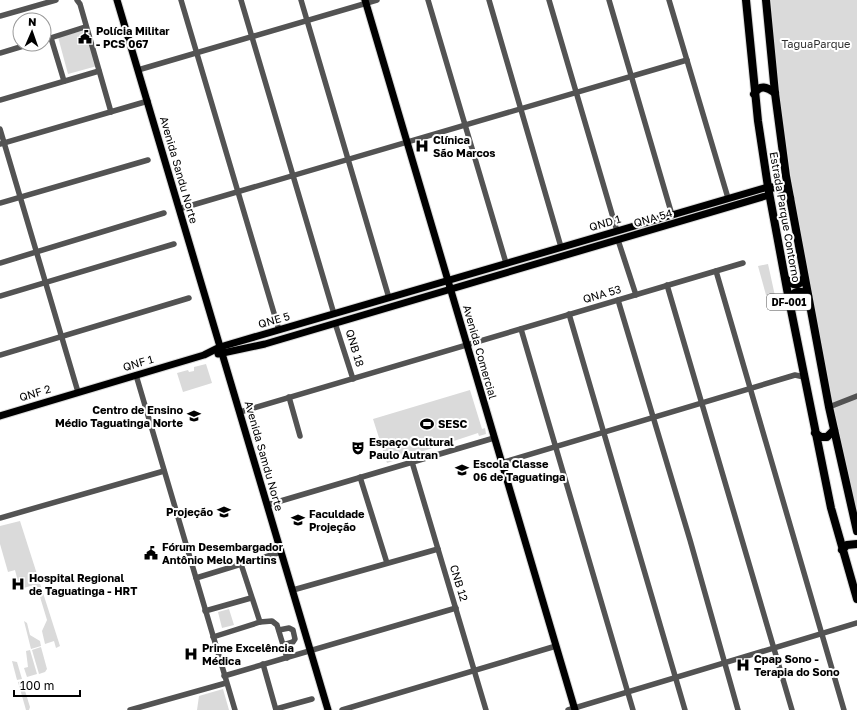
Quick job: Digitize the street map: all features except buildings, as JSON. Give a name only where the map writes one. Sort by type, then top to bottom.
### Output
[{"type":"highway","name":"Estrada Parque Contorno","points":[[746,0],[754,94],[768,191],[815,433],[842,550],[857,599]]},
{"type":"highway","name":"Estrada Parque Contorno","points":[[766,0],[775,93],[790,198],[829,407],[857,531]]},
{"type":"highway","points":[[754,94],[757,89],[763,87],[775,93]]},
{"type":"highway","points":[[768,191],[778,188],[790,198]]},
{"type":"highway","points":[[786,279],[791,284],[796,285],[804,278]]},
{"type":"highway","points":[[789,300],[792,294],[797,292],[803,292],[808,296]]},
{"type":"highway","points":[[815,433],[821,437],[827,437],[834,430]]},
{"type":"highway","points":[[842,550],[847,545],[857,544]]},
{"type":"main road","name":"Avenida Sandu Norte","points":[[117,0],[221,350]]},
{"type":"main road","name":"Avenida Comercial","points":[[366,2],[556,646],[572,709]]},
{"type":"main road","name":"QND 1","points":[[392,297],[728,198],[768,191]]},
{"type":"main road","name":"QNA 54","points":[[451,290],[746,202],[768,191]]},
{"type":"main road","points":[[744,194],[747,196],[746,202]]},
{"type":"main road","points":[[594,237],[594,243],[597,246]]},
{"type":"main road","points":[[585,240],[587,244],[586,249]]},
{"type":"main road","points":[[482,270],[481,276],[484,280]]},
{"type":"main road","points":[[221,350],[250,348],[451,290]]},
{"type":"main road","points":[[392,297],[397,300],[397,305]]},
{"type":"main road","name":"QNE 5","points":[[221,350],[278,330],[392,297]]},
{"type":"main road","points":[[262,335],[262,341],[265,344]]},
{"type":"main road","points":[[249,339],[253,339],[255,342],[250,348]]},
{"type":"main road","name":"QNF 1","points":[[78,392],[221,350]]},
{"type":"main road","name":"Avenida Samdu Norte","points":[[221,350],[328,710]]},
{"type":"main road","name":"QNF 2","points":[[0,416],[78,392]]},
{"type":"street","points":[[0,16],[56,0]]},
{"type":"street","points":[[77,0],[80,4],[85,27],[111,112]]},
{"type":"street","points":[[181,0],[278,330]]},
{"type":"street","points":[[242,0],[334,314]]},
{"type":"street","points":[[301,0],[392,297]]},
{"type":"street","points":[[138,70],[377,0]]},
{"type":"street","points":[[428,0],[506,263]]},
{"type":"street","points":[[489,0],[561,247]]},
{"type":"street","points":[[549,0],[617,231]]},
{"type":"street","points":[[609,0],[672,215]]},
{"type":"street","points":[[669,0],[728,198]]},
{"type":"street","points":[[52,37],[85,27]]},
{"type":"street","points":[[52,44],[64,81]]},
{"type":"street","points":[[0,53],[12,49]]},
{"type":"street","points":[[179,209],[687,60]]},
{"type":"street","points":[[0,100],[99,71]]},
{"type":"street","points":[[2,143],[148,102]]},
{"type":"street","points":[[0,129],[2,143],[37,252],[78,392]]},
{"type":"street","points":[[0,203],[148,160]]},
{"type":"street","points":[[0,263],[164,213]]},
{"type":"street","points":[[618,240],[636,295]]},
{"type":"street","points":[[0,296],[174,244]]},
{"type":"street","name":"QNA 53","points":[[240,412],[743,263]]},
{"type":"street","points":[[716,271],[844,710]]},
{"type":"street","points":[[667,285],[792,710]]},
{"type":"street","points":[[0,355],[189,298]]},
{"type":"street","points":[[618,300],[690,540],[738,710]]},
{"type":"street","points":[[569,314],[685,710]]},
{"type":"street","name":"QNB 18","points":[[335,323],[353,379]]},
{"type":"street","points":[[521,329],[633,710]]},
{"type":"street","points":[[795,375],[802,367]]},
{"type":"street","points":[[136,375],[234,710]]},
{"type":"street","points":[[501,463],[795,375],[804,377]]},
{"type":"street","points":[[829,407],[857,396]]},
{"type":"street","points":[[290,398],[300,436]]},
{"type":"street","points":[[267,505],[494,438]]},
{"type":"street","name":"CNB 12","points":[[412,462],[486,710]]},
{"type":"street","points":[[0,518],[164,471]]},
{"type":"street","points":[[360,478],[387,563]]},
{"type":"street","points":[[292,590],[438,549]]},
{"type":"street","points":[[196,578],[281,552]]},
{"type":"street","points":[[241,564],[260,622]]},
{"type":"street","points":[[205,611],[251,598]]},
{"type":"street","points":[[224,676],[456,608]]},
{"type":"street","points":[[213,637],[260,622],[272,621],[278,628],[287,658]]},
{"type":"street","points":[[572,709],[857,624]]},
{"type":"street","points":[[278,628],[289,628],[293,630],[295,636],[293,642],[283,646]]},
{"type":"street","points":[[342,710],[556,646]]},
{"type":"street","points":[[263,664],[276,710],[312,699]]},
{"type":"street","points":[[130,710],[226,683]]},
{"type":"green space","name":"TaguaParque","points":[[771,0],[857,0],[857,510],[847,473],[812,296],[791,178],[776,60]]},
{"type":"green space","points":[[86,30],[97,66],[68,74],[58,37]]},
{"type":"green space","points":[[768,264],[777,305],[769,306],[758,266]]},
{"type":"green space","points":[[206,364],[212,383],[183,392],[177,373],[188,370],[189,372],[194,371],[194,367]]},
{"type":"green space","name":"SESC","points":[[470,390],[482,429],[485,428],[486,434],[479,436],[478,433],[387,463],[373,419]]},
{"type":"green space","points":[[20,521],[60,646],[56,648],[54,641],[45,644],[42,631],[47,620],[37,587],[34,585],[20,589],[15,570],[8,572],[0,544],[0,526]]},
{"type":"green space","points":[[229,609],[234,625],[222,628],[218,612]]},
{"type":"green space","points":[[24,621],[27,623],[30,635],[40,641],[41,646],[31,649]]},
{"type":"green space","points":[[41,647],[47,669],[45,672],[39,674],[32,650]]},
{"type":"green space","points":[[30,650],[37,674],[27,677],[24,668],[28,667],[26,651]]},
{"type":"green space","points":[[12,661],[17,662],[22,679],[17,680]]},
{"type":"green space","points":[[22,681],[30,707],[29,710],[26,710],[18,682]]},
{"type":"green space","points":[[223,689],[229,710],[197,710],[199,696],[192,698]]},
{"type":"place","name":"Polícia Militar - PCS 067","points":[[85,37]]},
{"type":"place","name":"Clínica São Marcos","points":[[422,146]]},
{"type":"place","name":"Centro de Ensino Médio Taguatinga Norte","points":[[194,416]]},
{"type":"place","name":"SESC","points":[[427,424]]},
{"type":"place","name":"Espaço Cultural Paulo Autran","points":[[358,448]]},
{"type":"place","name":"Escola Classe 06 de Taguatinga","points":[[462,470]]},
{"type":"place","name":"Projeção","points":[[224,512]]},
{"type":"place","name":"Faculdade Projeção","points":[[298,520]]},
{"type":"place","name":"Fórum Desembargador Antônio Melo Martins","points":[[151,553]]},
{"type":"place","name":"Hospital Regional de Taguatinga - HRT","points":[[18,584]]},
{"type":"place","name":"Prime Excelência Médica","points":[[191,654]]},
{"type":"place","name":"Cpap Sono - Terapia do Sono","points":[[743,665]]}]
